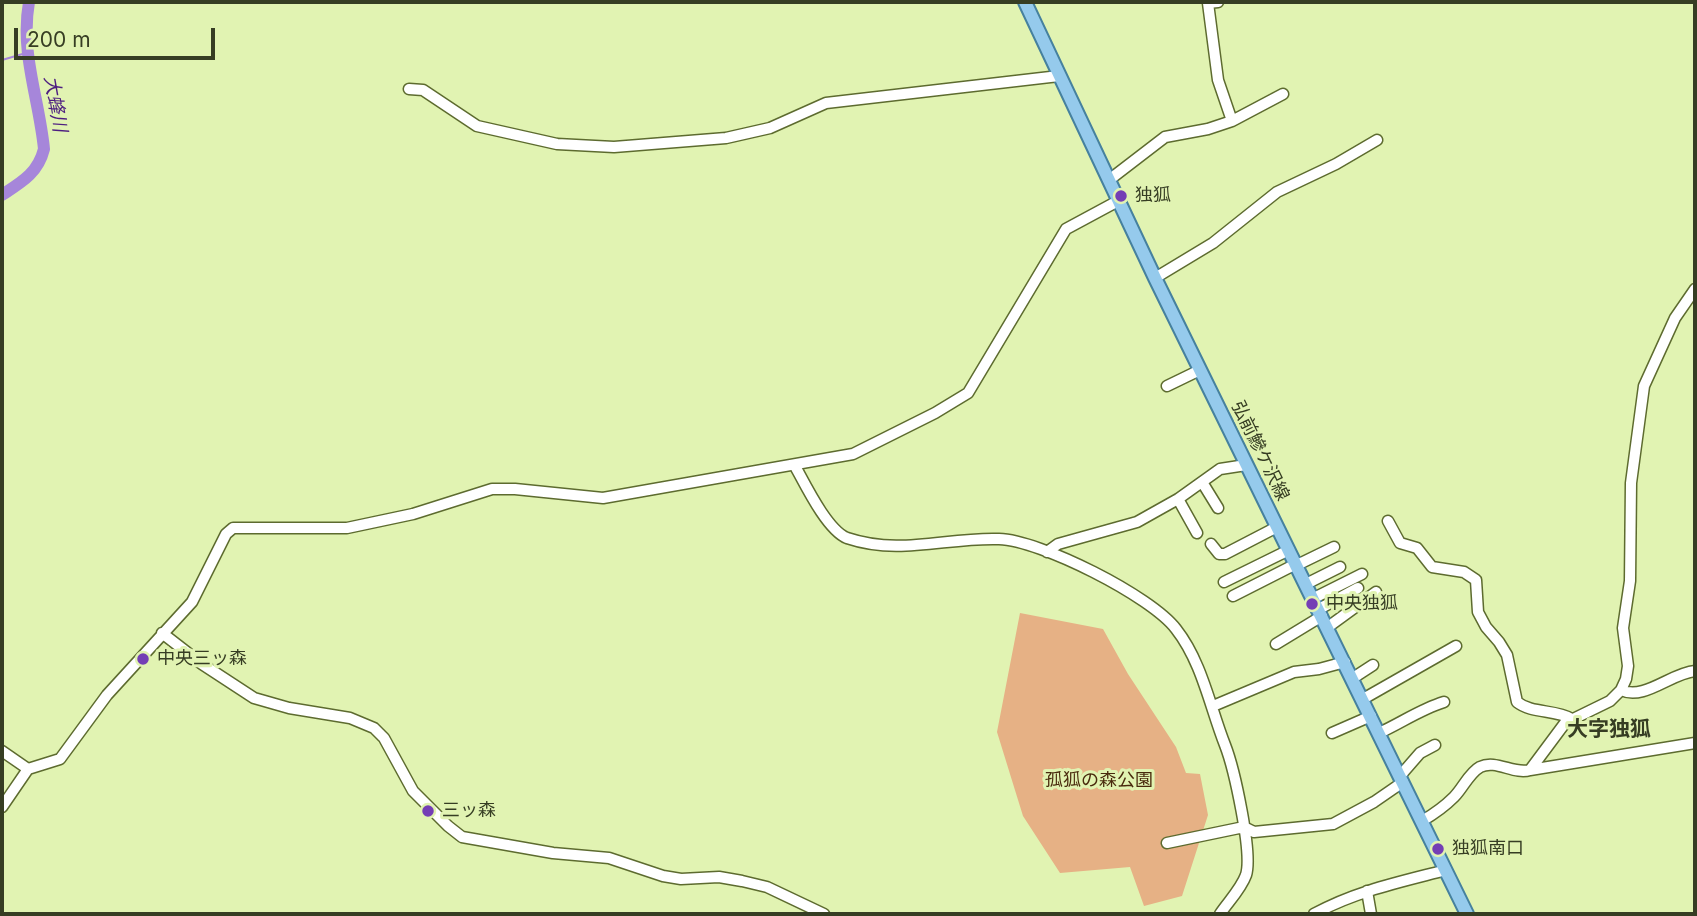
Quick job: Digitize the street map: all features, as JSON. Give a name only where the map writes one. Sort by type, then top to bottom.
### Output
[{"type":"main road","name":"弘前鰺ケ沢線","points":[[1025,2],[1118,201],[1467,914]]},
{"type":"street","points":[[1218,2],[1208,3],[1208,17],[1215,47],[1218,80],[1232,121]]},
{"type":"street","points":[[409,89],[423,90],[477,126],[557,144],[614,147],[726,138],[770,128],[826,103],[1059,76]]},
{"type":"street","points":[[1109,180],[1165,137],[1208,129],[1232,121],[1283,94]]},
{"type":"street","points":[[1156,278],[1213,243],[1277,192],[1336,164],[1377,140]]},
{"type":"street","points":[[2,807],[28,769],[60,759],[107,695],[192,601],[226,534],[233,528],[348,528],[413,514],[492,489],[603,498],[853,454],[935,413],[968,393],[1066,229],[1118,201]]},
{"type":"street","points":[[1530,769],[1559,729],[1572,719],[1610,701],[1621,690],[1626,679],[1628,666],[1623,628],[1630,581],[1631,483],[1644,386],[1675,318],[1695,289]]},
{"type":"street","points":[[1167,386],[1200,370]]},
{"type":"street","points":[[1047,552],[1058,544],[1136,522],[1178,499],[1220,469],[1246,465]]},
{"type":"street","points":[[794,466],[831,525],[844,537],[907,547],[1001,538],[1027,543],[1131,591],[1175,628],[1213,706],[1233,765],[1244,827],[1247,872],[1241,886],[1220,914]]},
{"type":"street","points":[[1202,482],[1218,508]]},
{"type":"street","points":[[1178,499],[1197,533]]},
{"type":"street","points":[[1388,521],[1400,543],[1417,548],[1432,567],[1464,572],[1476,580],[1478,612],[1507,655],[1517,702],[1529,708],[1562,713],[1572,719]]},
{"type":"street","points":[[1211,544],[1219,554],[1225,554],[1277,527]]},
{"type":"street","points":[[1233,596],[1334,547]]},
{"type":"street","points":[[1224,582],[1289,550]]},
{"type":"street","points":[[1306,584],[1340,567]]},
{"type":"street","points":[[1321,613],[1362,574]]},
{"type":"street","points":[[1276,644],[1358,588]]},
{"type":"street","points":[[1321,613],[1376,592]]},
{"type":"street","points":[[162,633],[202,664],[254,698],[289,708],[350,718],[373,728],[384,738],[413,791],[448,827],[462,837],[553,853],[609,858],[663,876],[719,877],[742,881],[767,887],[824,914]]},
{"type":"street","points":[[1363,699],[1456,646]]},
{"type":"street","points":[[1213,706],[1294,672],[1345,662]]},
{"type":"street","points":[[1353,678],[1373,664]]},
{"type":"street","points":[[1621,690],[1637,692],[1650,689],[1676,675],[1695,671]]},
{"type":"street","points":[[1379,733],[1444,702]]},
{"type":"street","points":[[1332,733],[1371,716]]},
{"type":"street","points":[[1422,821],[1448,802],[1480,767],[1490,765],[1521,772],[1695,743]]},
{"type":"street","points":[[1167,843],[1244,827],[1254,832],[1333,824],[1402,779],[1420,753],[1435,746]]},
{"type":"street","points":[[2,751],[28,769]]},
{"type":"street","points":[[1314,914],[1367,891],[1446,870]]},
{"type":"street","points":[[1367,891],[1371,914]]},
{"type":"green space","name":"孤狐の森公園","points":[[1020,613],[1103,629],[1128,674],[1176,747],[1186,773],[1200,774],[1208,815],[1182,896],[1144,906],[1130,867],[1060,873],[1023,816],[997,732]]},
{"type":"waterway","name":"大蜂川","points":[[2,195],[33,171],[44,149],[28,57],[29,2]]},
{"type":"waterway","points":[[2,60],[26,53]]},
{"type":"place","name":"独狐","points":[[1121,196]]},
{"type":"place","name":"中央独狐","points":[[1312,604]]},
{"type":"place","name":"中央三ッ森","points":[[143,659]]},
{"type":"place","name":"三ッ森","points":[[428,811]]},
{"type":"place","name":"独狐南口","points":[[1438,849]]},
{"type":"district","name":"大字独狐","points":[[1609,730]]}]
